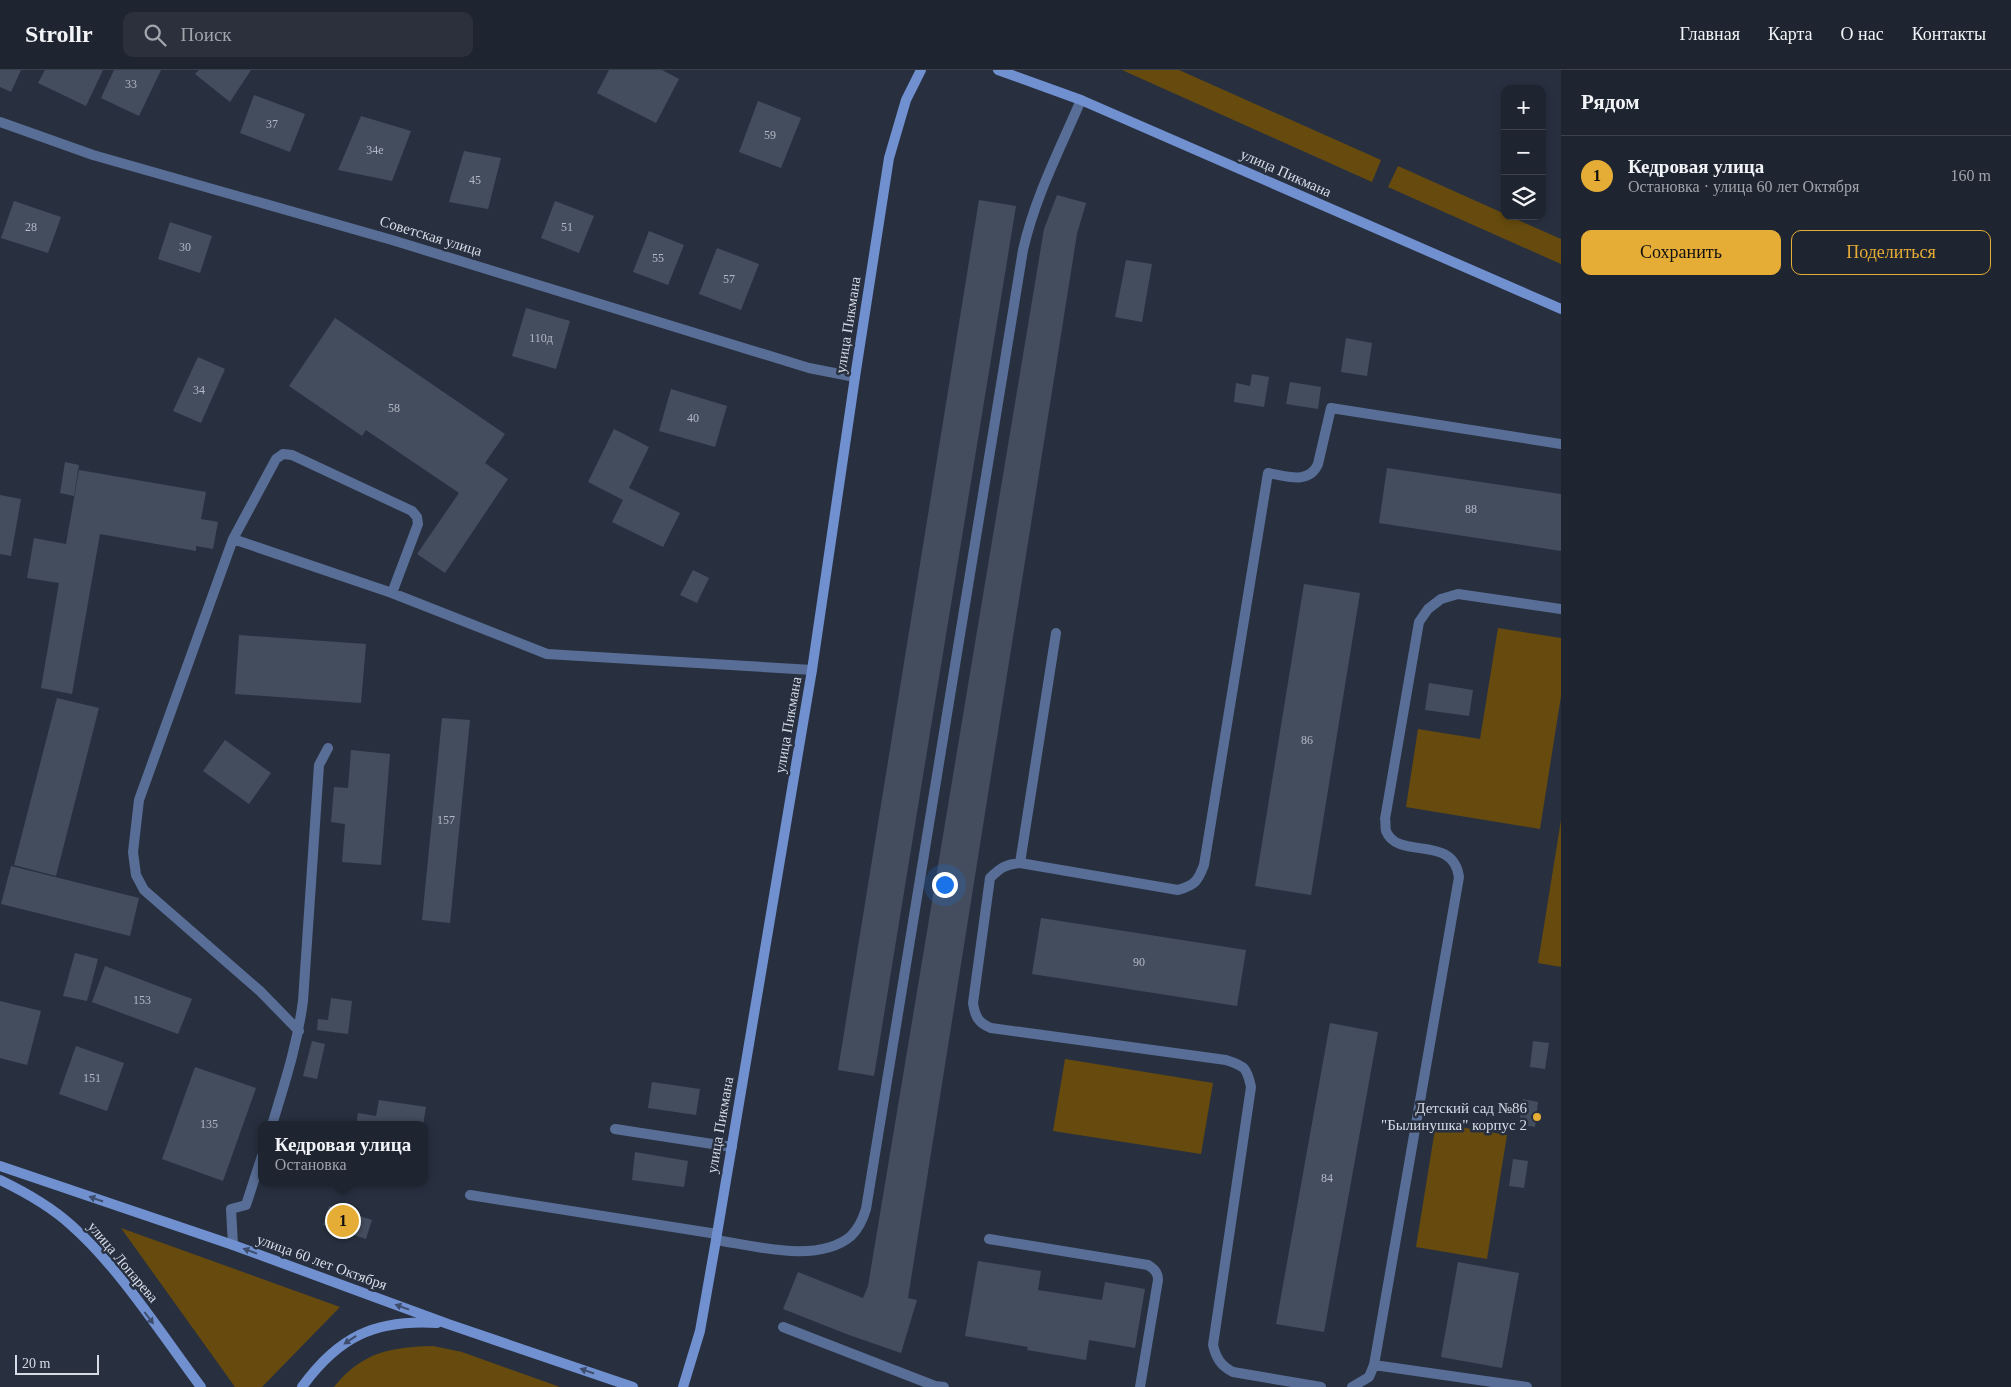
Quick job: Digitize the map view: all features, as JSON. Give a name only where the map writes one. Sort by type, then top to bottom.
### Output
[{"type":"street","name":"улица Пикмана","points":[[683,1387],[700,1331],[717,1237],[812,670],[854,377],[889,158],[906,100],[921,70]]},
{"type":"street","name":"улица Пикмана","points":[[998,70],[1081,100],[1561,309]]},
{"type":"street","points":[[470,1195],[799,1252],[817,1251],[836,1245],[851,1236],[860,1225],[866,1209],[1023,250],[1029,223],[1037,201],[1081,100]]},
{"type":"street","name":"Советская улица","points":[[0,122],[93,155],[392,240],[809,368],[854,377]]},
{"type":"street","points":[[1321,1387],[1285,1385],[1233,1372],[1224,1368],[1216,1356],[1213,1345],[1251,1086],[1248,1071],[1240,1064],[1226,1060],[991,1028],[982,1024],[974,1014],[973,1003],[990,878],[999,869],[1008,864],[1020,862],[1178,890],[1190,886],[1199,878],[1204,865],[1268,473],[1302,478],[1310,476],[1315,471],[1331,408],[1561,444]]},
{"type":"street","points":[[299,1031],[260,991],[144,890],[136,875],[134,860],[135,825],[139,800],[233,539],[276,459],[284,454],[292,455],[412,511],[417,517],[418,524],[392,593]]},
{"type":"street","points":[[233,539],[392,593],[547,654],[812,670]]},
{"type":"street","points":[[1352,1387],[1369,1377],[1374,1365],[1458,878],[1457,867],[1451,857],[1443,853],[1402,844],[1393,839],[1386,831],[1386,819],[1419,622],[1428,609],[1441,599],[1458,594],[1561,609]]},
{"type":"street","points":[[1020,862],[1056,633]]},
{"type":"street","points":[[273,1121],[294,1055],[299,1031],[319,764],[328,748]]},
{"type":"street","points":[[614,1129],[732,1147]]},
{"type":"street","name":"улица 60 лет Октября","points":[[0,1166],[233,1245],[448,1324],[633,1387]]},
{"type":"street","points":[[233,1245],[231,1209],[246,1205],[258,1168]]},
{"type":"street","name":"улица Лопарева","points":[[0,1180],[52,1209],[72,1225],[128,1288],[201,1387]]},
{"type":"street","points":[[989,1239],[1148,1265],[1154,1269],[1158,1274],[1158,1280],[1140,1387]]},
{"type":"street","points":[[302,1387],[323,1360],[354,1336],[390,1324],[419,1322],[448,1324]]},
{"type":"street","points":[[783,1327],[938,1387]]},
{"type":"street","points":[[1374,1365],[1526,1387]]},
{"type":"shaded area","points":[[1122,70],[1179,70],[1381,160],[1372,182]]},
{"type":"shaded area","points":[[1398,166],[1501,212],[1501,220],[1518,220],[1561,239],[1561,264],[1388,187]]},
{"type":"shaded area","points":[[1498,628],[1561,638],[1561,696],[1540,829],[1406,807],[1418,729],[1480,739]]},
{"type":"shaded area","points":[[1561,820],[1561,967],[1538,963]]},
{"type":"shaded area","points":[[1065,1059],[1213,1083],[1201,1154],[1053,1131]]},
{"type":"shaded area","points":[[1436,1123],[1507,1135],[1487,1259],[1416,1247]]},
{"type":"shaded area","points":[[121,1228],[340,1307],[262,1387],[235,1387]]},
{"type":"shaded area","points":[[433,1346],[462,1352],[560,1387],[334,1387],[355,1366],[378,1354],[404,1348]]},
{"type":"building","points":[[0,70],[21,70],[11,92],[0,87]]},
{"type":"building","points":[[45,70],[103,70],[86,106],[38,83]]},
{"type":"building","points":[[114,70],[161,70],[139,116],[101,98]]},
{"type":"building","points":[[199,70],[251,70],[230,102],[195,74]]},
{"type":"building","points":[[609,70],[662,70],[679,79],[656,123],[597,93]]},
{"type":"building","points":[[254,95],[305,114],[290,152],[240,133]]},
{"type":"building","points":[[758,101],[801,118],[781,168],[739,152]]},
{"type":"building","points":[[361,116],[411,131],[392,181],[338,170]]},
{"type":"building","points":[[464,151],[501,158],[488,209],[449,202]]},
{"type":"building","points":[[1057,195],[1086,203],[1077,234],[908,1298],[917,1300],[901,1353],[783,1309],[798,1272],[863,1298],[868,1286],[1044,229]]},
{"type":"building","points":[[979,200],[1016,206],[874,1076],[838,1070]]},
{"type":"building","points":[[14,201],[61,217],[48,253],[1,238]]},
{"type":"building","points":[[555,201],[594,216],[579,253],[541,238]]},
{"type":"building","points":[[170,222],[212,236],[200,273],[158,259]]},
{"type":"building","points":[[649,231],[684,245],[668,285],[633,272]]},
{"type":"building","points":[[717,248],[759,264],[741,310],[699,294]]},
{"type":"building","points":[[1126,260],[1152,264],[1142,322],[1115,317]]},
{"type":"building","points":[[526,308],[570,321],[556,369],[512,356]]},
{"type":"building","points":[[335,318],[505,434],[485,463],[508,479],[445,573],[417,554],[459,493],[366,430],[362,436],[289,386]]},
{"type":"building","points":[[1346,338],[1372,343],[1367,376],[1341,372]]},
{"type":"building","points":[[198,357],[225,369],[201,423],[173,411]]},
{"type":"building","points":[[1252,374],[1269,377],[1264,407],[1234,402],[1236,383],[1250,386]]},
{"type":"building","points":[[1290,382],[1321,387],[1318,409],[1286,404]]},
{"type":"building","points":[[671,389],[727,406],[715,447],[659,431]]},
{"type":"building","points":[[614,429],[649,447],[629,488],[680,513],[663,547],[612,522],[623,500],[588,482]]},
{"type":"building","points":[[65,462],[79,465],[74,496],[60,493]]},
{"type":"building","points":[[1387,468],[1561,494],[1561,551],[1379,523]]},
{"type":"building","points":[[79,470],[206,492],[201,519],[218,522],[213,549],[196,546],[196,551],[100,534],[72,694],[41,688],[59,583],[27,578],[34,538],[66,544]]},
{"type":"building","points":[[0,495],[21,499],[11,556],[0,554]]},
{"type":"building","points":[[693,570],[709,578],[697,603],[680,595]]},
{"type":"building","points":[[1304,584],[1360,593],[1311,895],[1255,886]]},
{"type":"building","points":[[239,635],[366,644],[361,703],[235,694]]},
{"type":"building","points":[[1429,683],[1473,690],[1469,716],[1425,710]]},
{"type":"building","points":[[57,698],[99,708],[56,876],[14,865]]},
{"type":"building","points":[[442,718],[470,720],[450,923],[422,920]]},
{"type":"building","points":[[225,740],[271,773],[249,804],[203,771]]},
{"type":"building","points":[[351,750],[390,754],[381,865],[342,862],[345,824],[331,822],[334,787],[348,788]]},
{"type":"building","points":[[11,866],[139,898],[130,936],[1,904]]},
{"type":"building","points":[[1041,918],[1246,950],[1237,1006],[1032,974]]},
{"type":"building","points":[[75,953],[98,959],[87,1001],[63,996]]},
{"type":"building","points":[[105,966],[192,999],[178,1034],[92,1002]]},
{"type":"building","points":[[331,998],[352,1001],[348,1034],[317,1030],[318,1019],[328,1020]]},
{"type":"building","points":[[0,1001],[41,1011],[27,1065],[0,1058]]},
{"type":"building","points":[[1330,1023],[1378,1032],[1324,1332],[1276,1324]]},
{"type":"building","points":[[312,1041],[325,1044],[317,1079],[303,1076]]},
{"type":"building","points":[[1533,1041],[1549,1043],[1545,1069],[1530,1067]]},
{"type":"building","points":[[76,1046],[124,1063],[107,1111],[59,1094]]},
{"type":"building","points":[[195,1067],[256,1088],[223,1181],[162,1159]]},
{"type":"building","points":[[652,1082],[700,1089],[696,1115],[648,1108]]},
{"type":"building","points":[[1523,1099],[1538,1102],[1535,1127],[1519,1124]]},
{"type":"building","points":[[379,1100],[426,1107],[424,1121],[357,1121],[358,1113],[376,1116]]},
{"type":"building","points":[[635,1152],[688,1161],[684,1187],[632,1180]]},
{"type":"building","points":[[1513,1159],[1528,1161],[1524,1188],[1509,1186]]},
{"type":"building","points":[[329,1206],[372,1220],[366,1239],[323,1225]]},
{"type":"building","points":[[978,1261],[1041,1271],[1038,1290],[1102,1300],[1105,1282],[1145,1289],[1135,1348],[1089,1340],[1086,1360],[1027,1350],[1028,1347],[965,1336]]},
{"type":"building","points":[[1458,1262],[1519,1273],[1502,1368],[1441,1357]]},
{"type":"place","name":"Детский сад №86 \"Былинушка\" корпус 2","points":[[1537,1117]]},
{"type":"place","name":"Кедровая улица","points":[[343,1221]]}]
